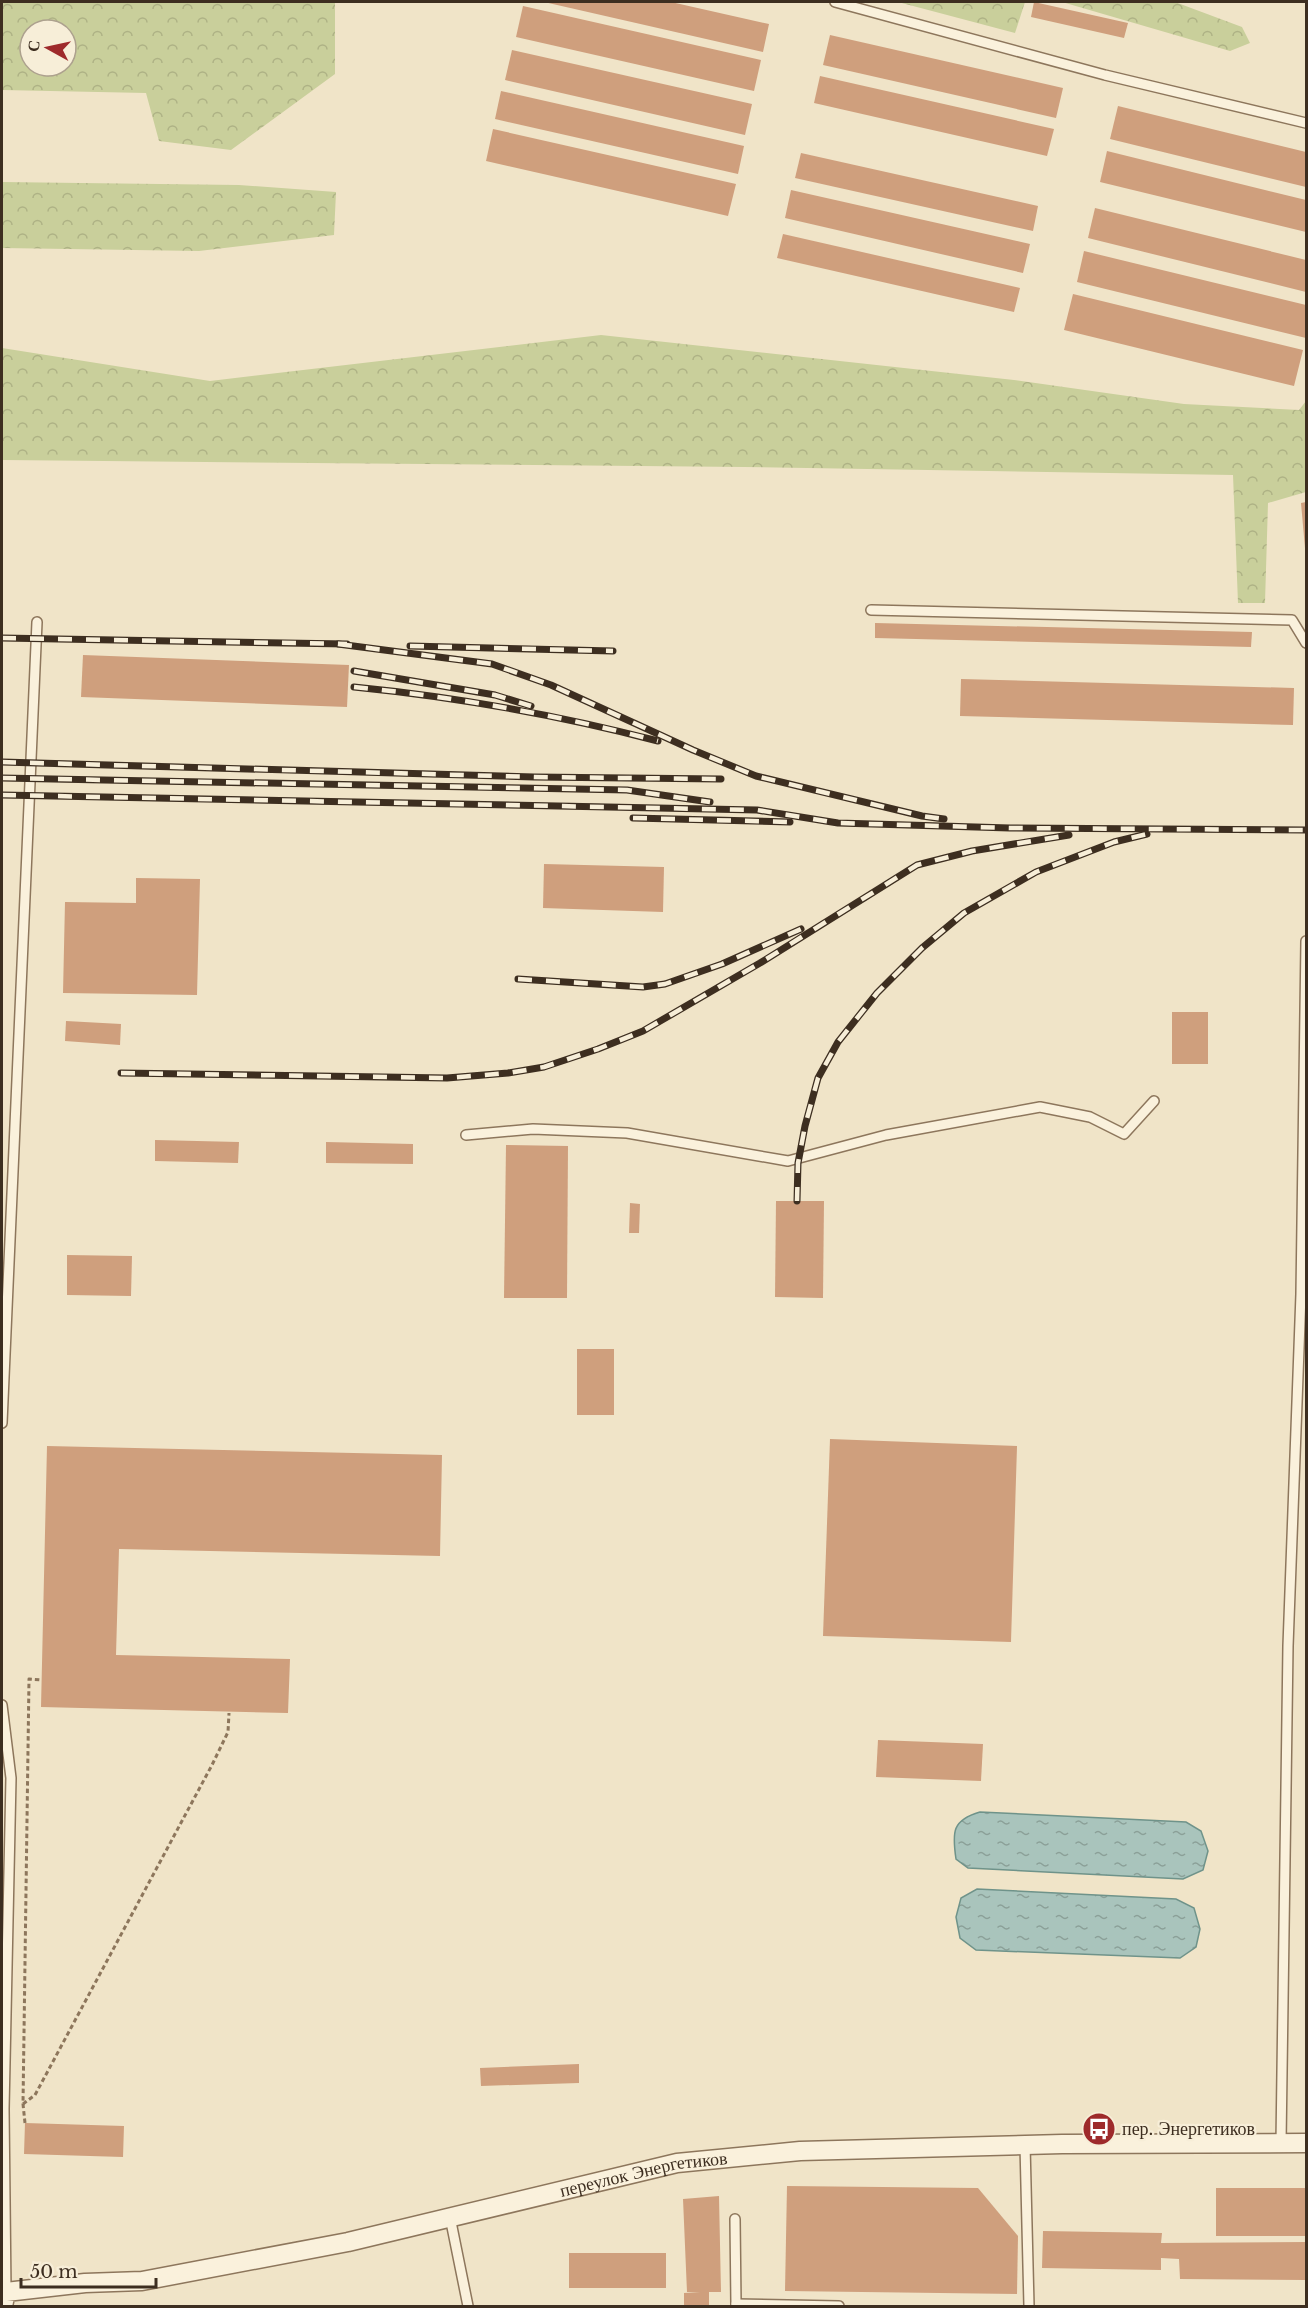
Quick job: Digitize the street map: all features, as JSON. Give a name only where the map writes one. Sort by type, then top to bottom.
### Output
[{"type":"street","name":"переулок Энергетиков","points":[[5,2300],[85,2283],[142,2281],[348,2242],[677,2163],[800,2151],[1025,2145],[1306,2143]]},
{"type":"lane","points":[[835,2],[1105,75],[1306,123]]},
{"type":"lane","points":[[871,610],[1292,620],[1306,643]]},
{"type":"lane","points":[[2,1423],[37,622]]},
{"type":"lane","points":[[1281,2143],[1288,1646],[1301,1305],[1306,941]]},
{"type":"lane","points":[[466,1135],[533,1129],[627,1133],[788,1161],[886,1135],[1040,1107],[1090,1117],[1124,1134],[1154,1101]]},
{"type":"lane","points":[[2,1705],[11,1778],[4,2120],[3,2265],[5,2300]]},
{"type":"lane","points":[[1025,2145],[1029,2307]]},
{"type":"lane","points":[[450,2217],[468,2307]]},
{"type":"lane","points":[[735,2219],[736,2305],[839,2307]]},
{"type":"path","points":[[25,2123],[23,2104],[29,1679],[42,1680]]},
{"type":"path","points":[[23,2104],[35,2095],[212,1765],[228,1732],[229,1713]]},
{"type":"green space","points":[[2,2],[335,2],[335,74],[231,150],[159,141],[146,93],[2,90]]},
{"type":"green space","points":[[898,2],[1025,2],[1015,33]]},
{"type":"green space","points":[[1062,2],[1175,2],[1242,27],[1250,43],[1230,51]]},
{"type":"green space","points":[[2,182],[239,185],[336,192],[334,235],[199,251],[2,248]]},
{"type":"green space","points":[[601,335],[1014,380],[1184,404],[1299,410],[1306,401],[1306,492],[1268,503],[1265,603],[1238,603],[1233,475],[744,467],[2,460],[2,348],[210,381]]},
{"type":"water","points":[[980,1812],[1186,1822],[1201,1831],[1208,1851],[1203,1870],[1183,1879],[968,1868],[956,1859],[954,1834],[959,1823]]},
{"type":"water","points":[[977,1889],[1176,1899],[1194,1908],[1200,1929],[1196,1947],[1180,1958],[976,1950],[960,1938],[956,1917],[961,1898]]},
{"type":"building","points":[[544,2],[671,2],[769,24],[763,52]]},
{"type":"building","points":[[1034,2],[1128,23],[1124,38],[1031,17]]},
{"type":"building","points":[[523,6],[761,60],[754,91],[516,37]]},
{"type":"building","points":[[830,35],[1063,88],[1056,118],[823,65]]},
{"type":"building","points":[[512,50],[752,104],[745,135],[505,80]]},
{"type":"building","points":[[820,76],[1054,129],[1047,156],[814,103]]},
{"type":"building","points":[[501,91],[744,146],[738,174],[495,119]]},
{"type":"building","points":[[1118,106],[1306,152],[1306,187],[1110,139]]},
{"type":"building","points":[[493,129],[736,184],[728,216],[486,161]]},
{"type":"building","points":[[1107,151],[1306,200],[1306,232],[1100,182]]},
{"type":"building","points":[[801,153],[1038,206],[1033,231],[795,178]]},
{"type":"building","points":[[791,190],[1030,244],[1023,273],[785,218]]},
{"type":"building","points":[[1095,208],[1306,260],[1306,292],[1088,238]]},
{"type":"building","points":[[783,234],[1020,288],[1014,312],[777,258]]},
{"type":"building","points":[[1084,251],[1306,305],[1306,338],[1077,282]]},
{"type":"building","points":[[1073,294],[1303,350],[1294,386],[1064,330]]},
{"type":"building","points":[[1306,502],[1306,548],[1305,548],[1301,503]]},
{"type":"building","points":[[875,623],[1252,632],[1251,647],[875,638]]},
{"type":"building","points":[[83,655],[349,665],[347,707],[81,697]]},
{"type":"building","points":[[961,679],[1294,688],[1293,725],[960,716]]},
{"type":"building","points":[[544,864],[664,867],[663,912],[543,908]]},
{"type":"building","points":[[136,878],[200,879],[197,995],[63,993],[65,902],[136,903]]},
{"type":"building","points":[[1172,1012],[1208,1012],[1208,1064],[1172,1064]]},
{"type":"building","points":[[66,1021],[121,1024],[120,1045],[65,1041]]},
{"type":"building","points":[[155,1140],[239,1142],[238,1163],[155,1161]]},
{"type":"building","points":[[326,1142],[413,1144],[413,1164],[326,1163]]},
{"type":"building","points":[[506,1145],[568,1146],[567,1298],[504,1298]]},
{"type":"building","points":[[776,1201],[824,1201],[823,1298],[775,1297]]},
{"type":"building","points":[[630,1203],[640,1204],[639,1233],[629,1233]]},
{"type":"building","points":[[67,1255],[132,1256],[131,1296],[67,1295]]},
{"type":"building","points":[[577,1349],[614,1349],[614,1415],[577,1415]]},
{"type":"building","points":[[830,1439],[1017,1446],[1011,1642],[823,1636]]},
{"type":"building","points":[[47,1446],[442,1455],[440,1556],[119,1549],[116,1655],[290,1659],[288,1713],[41,1707]]},
{"type":"building","points":[[878,1740],[983,1744],[981,1781],[876,1777]]},
{"type":"building","points":[[579,2064],[579,2083],[481,2086],[480,2068]]},
{"type":"building","points":[[25,2123],[124,2126],[123,2157],[24,2154]]},
{"type":"building","points":[[787,2186],[978,2188],[1018,2236],[1017,2294],[785,2291]]},
{"type":"building","points":[[1216,2188],[1306,2188],[1306,2236],[1216,2236]]},
{"type":"building","points":[[719,2196],[721,2292],[709,2292],[709,2306],[684,2306],[684,2293],[700,2292],[687,2292],[683,2199]]},
{"type":"building","points":[[1043,2231],[1162,2233],[1161,2243],[1306,2242],[1306,2280],[1180,2279],[1179,2259],[1161,2258],[1161,2270],[1042,2268]]},
{"type":"building","points":[[569,2253],[666,2253],[666,2288],[569,2288]]},
{"type":"railway","points":[[2,638],[347,644]]},
{"type":"railway","points":[[338,644],[492,664],[551,685],[756,776],[922,816],[944,819]]},
{"type":"railway","points":[[410,646],[613,651]]},
{"type":"railway","points":[[354,671],[495,695],[531,706]]},
{"type":"railway","points":[[354,687],[507,708],[658,741]]},
{"type":"railway","points":[[2,762],[534,777],[721,779]]},
{"type":"railway","points":[[2,778],[627,790],[710,802]]},
{"type":"railway","points":[[2,795],[757,810],[838,823],[1010,828],[1306,830]]},
{"type":"railway","points":[[633,818],[790,822]]},
{"type":"railway","points":[[797,1201],[798,1163],[818,1078],[838,1042],[877,993],[922,948],[964,913],[1036,872],[1114,842],[1147,834]]},
{"type":"railway","points":[[121,1073],[447,1078],[508,1073],[544,1067],[643,1031],[760,963],[917,865],[972,851],[1069,835]]},
{"type":"railway","points":[[518,979],[643,987],[665,984],[722,964],[801,929]]},
{"type":"place","name":"пер. Энергетиков","points":[[1099,2129]]}]
